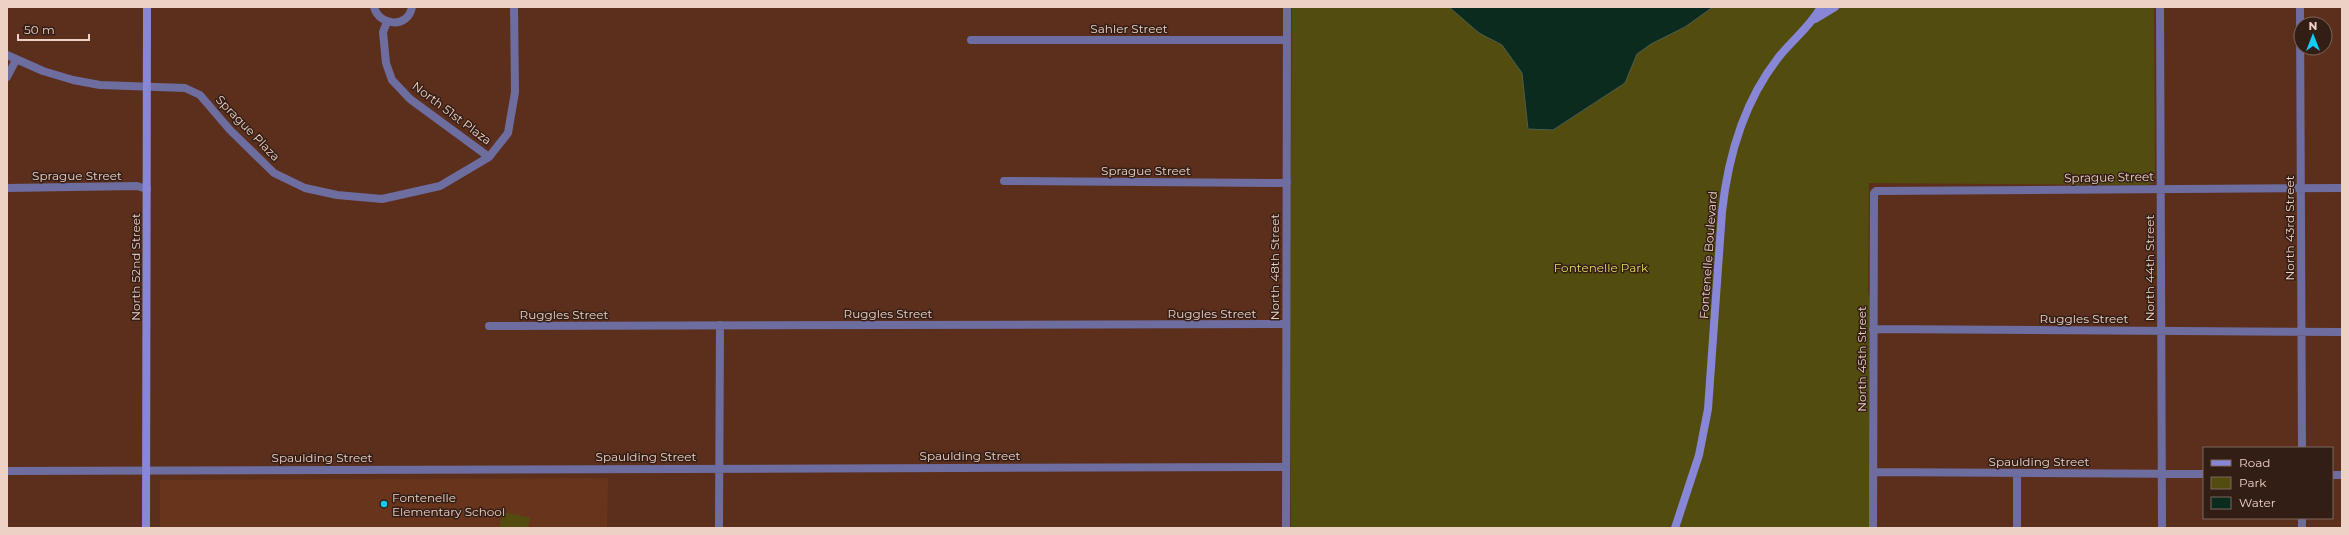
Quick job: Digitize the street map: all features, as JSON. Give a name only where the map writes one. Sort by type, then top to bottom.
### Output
[{"type":"main road","name":"North 52nd Street","points":[[146,528],[148,7]]},
{"type":"main road","name":"Fontenelle Boulevard","points":[[1675,528],[1699,455],[1708,408],[1722,212],[1725,184],[1733,147],[1749,104],[1768,71],[1814,20],[1821,7]]},
{"type":"main road","points":[[1814,20],[1835,7]]},
{"type":"street","points":[[374,7],[379,17],[387,22],[397,23],[403,21],[408,16],[412,7]]},
{"type":"street","name":"Sprague Plaza","points":[[7,55],[43,71],[73,80],[100,85],[185,88],[200,96],[230,130],[274,173],[305,188],[324,192],[382,199],[440,186],[489,156],[508,133],[515,92],[514,7]]},
{"type":"street","name":"North 48th Street","points":[[1286,528],[1287,7]]},
{"type":"street","name":"North 44th Street","points":[[2160,7],[2162,528]]},
{"type":"street","name":"North 43rd Street","points":[[2300,7],[2302,447]]},
{"type":"street","name":"North 51st Plaza","points":[[387,22],[383,32],[386,63],[392,80],[410,99],[454,129],[489,156]]},
{"type":"street","name":"Sahler Street","points":[[971,40],[1287,40]]},
{"type":"street","points":[[7,77],[16,60]]},
{"type":"street","name":"Sprague Street","points":[[1004,181],[1287,183]]},
{"type":"street","name":"Sprague Street","points":[[7,188],[137,186],[147,189]]},
{"type":"street","name":"Sprague Street","points":[[1876,190],[2145,191],[2160,189],[2342,188]]},
{"type":"street","name":"North 45th Street","points":[[1873,528],[1874,193],[1876,190]]},
{"type":"street","name":"Ruggles Street","points":[[489,326],[1286,324]]},
{"type":"street","points":[[719,528],[720,325]]},
{"type":"street","name":"Ruggles Street","points":[[1873,329],[2342,332]]},
{"type":"street","name":"Spaulding Street","points":[[7,470],[1286,467]]},
{"type":"street","name":"Spaulding Street","points":[[1873,472],[2203,474]]},
{"type":"street","points":[[2017,473],[2018,528]]},
{"type":"shaded area","name":"Fontenelle Elementary School","points":[[608,478],[607,528],[160,528],[160,480]]},
{"type":"green space","name":"Fontenelle Park","points":[[1292,7],[2154,7],[2155,180],[2153,183],[2146,185],[1869,183],[1868,293],[1871,299],[1869,333],[1872,364],[1874,528],[1291,528],[1290,321]]},
{"type":"green space","points":[[503,512],[530,518],[528,528],[499,528]]},
{"type":"water","points":[[1449,7],[1713,7],[1685,27],[1651,44],[1637,54],[1625,83],[1553,130],[1528,129],[1522,73],[1502,45],[1479,33]]},
{"type":"place","name":"Fontenelle Elementary School","points":[[384,504]]}]
